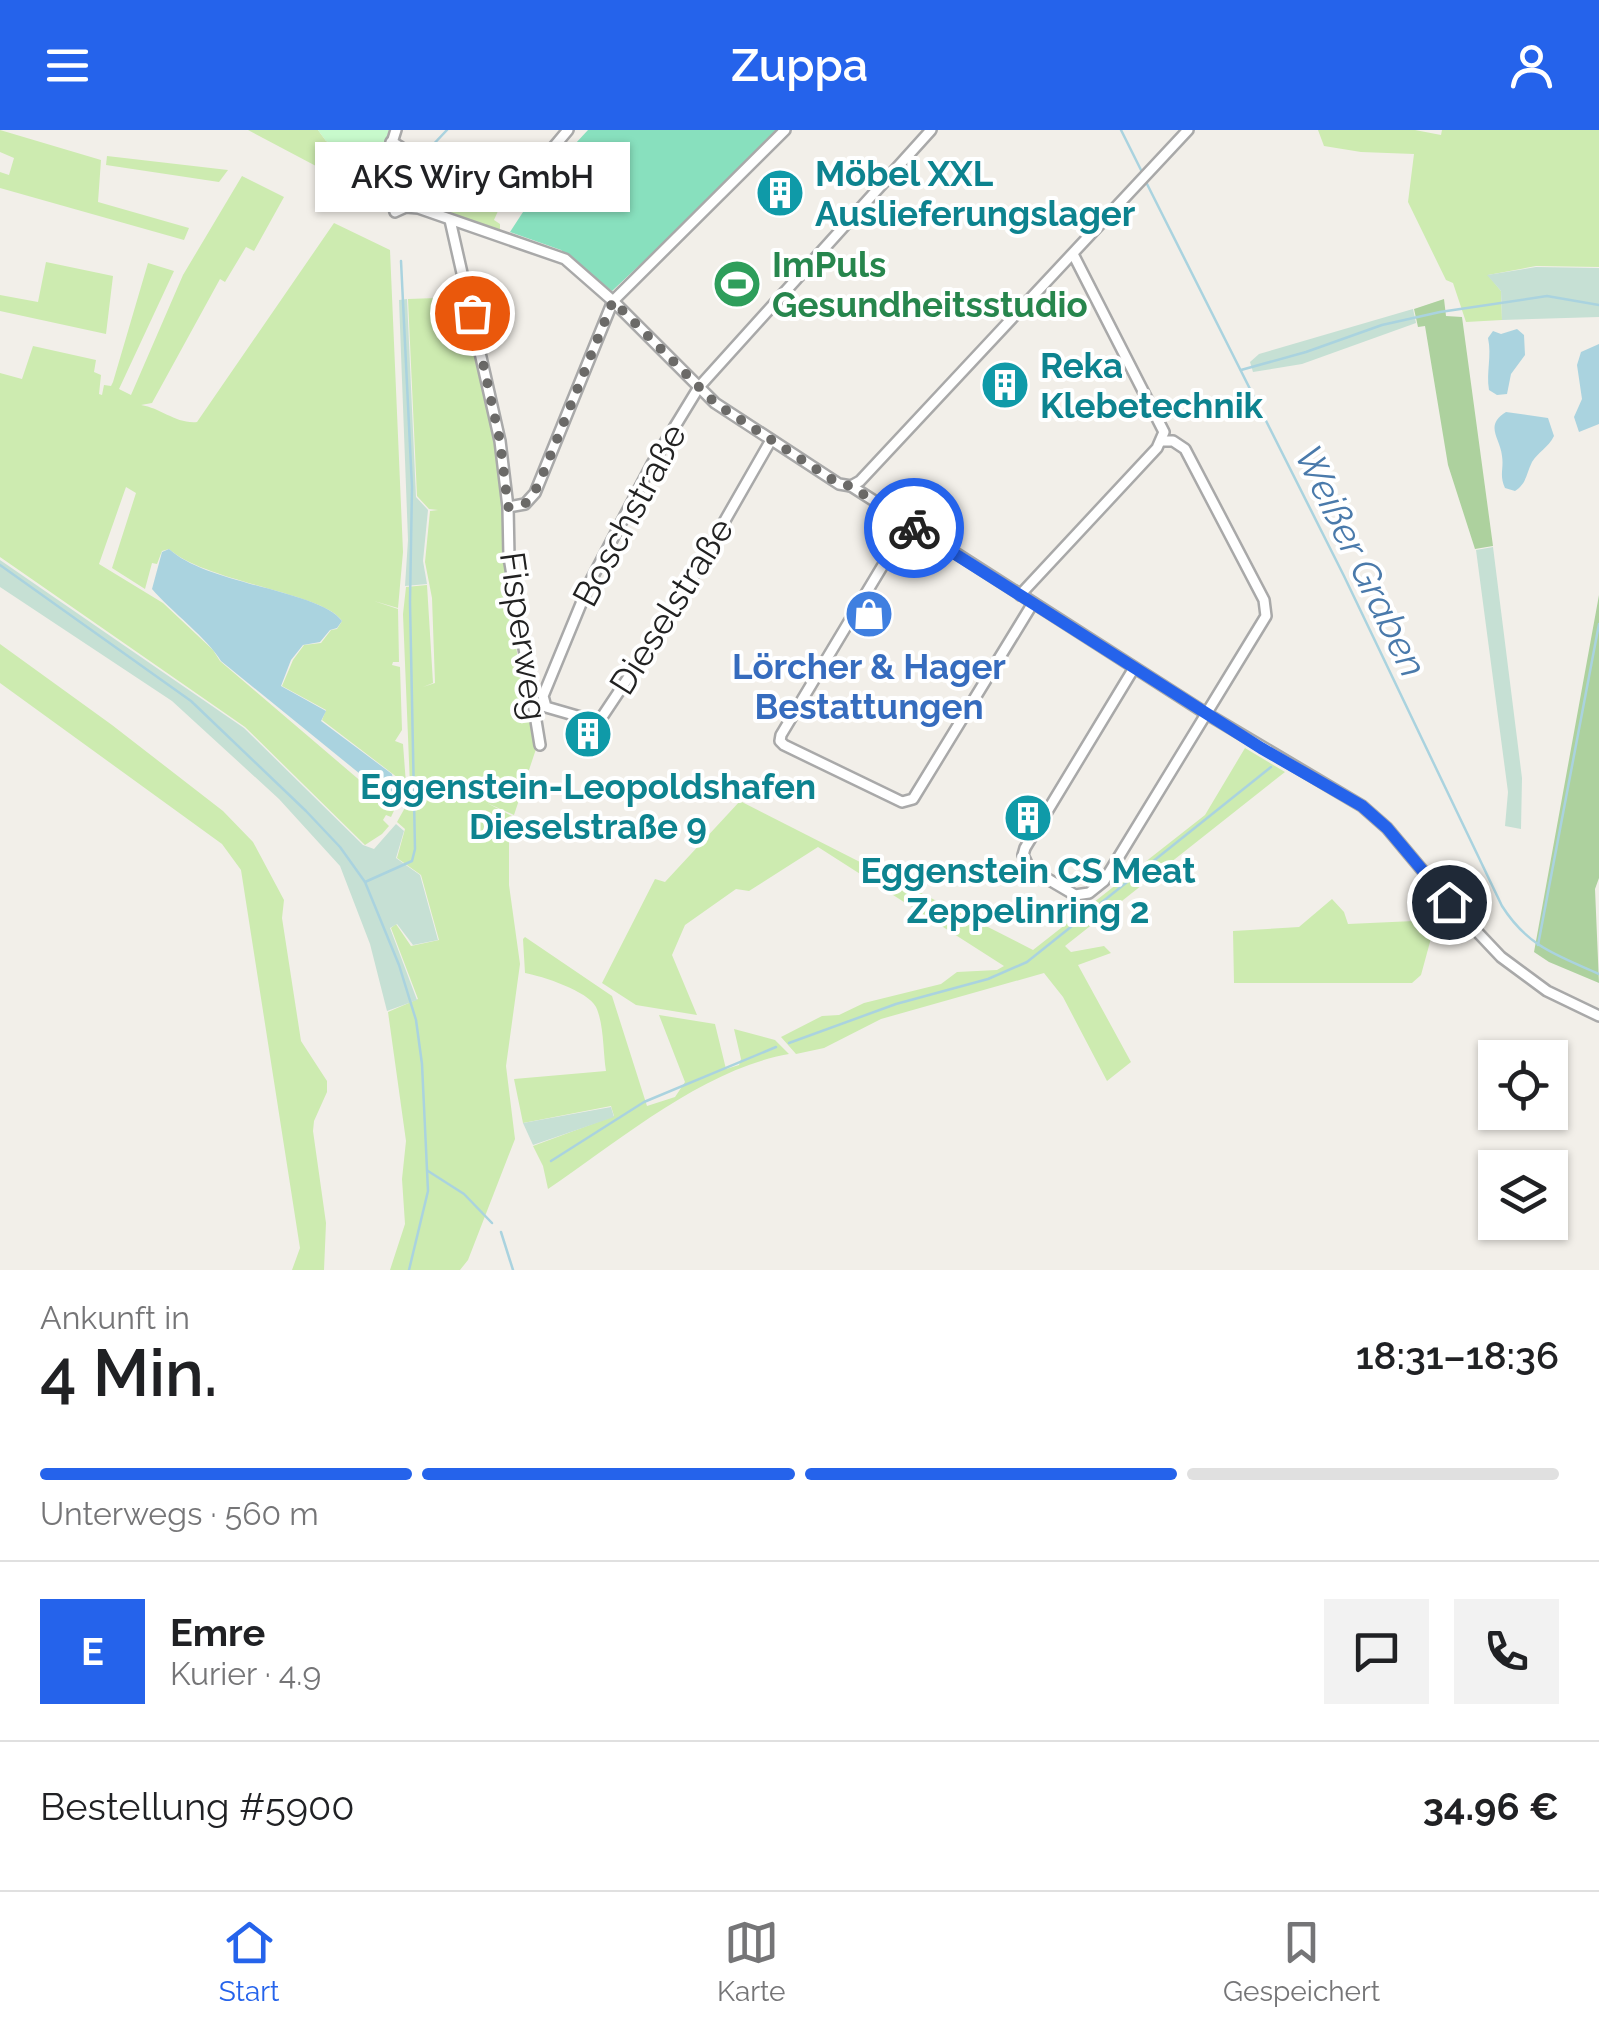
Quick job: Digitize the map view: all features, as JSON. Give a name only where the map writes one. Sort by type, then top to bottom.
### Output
[{"type":"street","points":[[396,130],[384,168],[394,212],[406,207]]},
{"type":"street","points":[[391,142],[408,150],[417,161],[509,200],[568,130]]},
{"type":"street","points":[[508,507],[525,504],[538,486],[613,301],[784,130]]},
{"type":"street","name":"Boschstraße","points":[[543,702],[590,582],[652,464],[699,387],[931,130]]},
{"type":"street","points":[[851,486],[860,481],[1188,130]]},
{"type":"street","points":[[387,182],[406,207],[565,260],[733,416],[1377,817],[1501,957],[1555,996],[1599,1016]]},
{"type":"street","name":"Fisperweg","points":[[450,220],[500,441],[509,557],[540,746]]},
{"type":"street","points":[[1020,595],[1162,440],[1164,432],[1073,254]]},
{"type":"street","name":"Dieselstraße","points":[[543,702],[546,707],[591,720],[602,717],[676,606],[771,440]]},
{"type":"street","points":[[1134,668],[1025,848],[1029,868],[1075,895],[1096,889],[1263,624],[1267,608],[1185,448],[1162,440]]},
{"type":"street","points":[[907,524],[781,735],[784,746],[902,802],[914,799],[1033,603]]},
{"type":"green space","points":[[0,130],[101,160],[98,202],[189,228],[184,240],[0,188],[0,172],[9,175],[14,158],[0,152]]},
{"type":"green space","points":[[248,130],[318,130],[326,141],[378,165],[384,202]]},
{"type":"green space","points":[[318,130],[389,130],[378,165],[326,141]]},
{"type":"green space","points":[[588,130],[776,130],[612,291],[561,250],[510,232],[549,172]]},
{"type":"green space","points":[[1318,130],[1415,130],[1441,135],[1442,130],[1599,130],[1599,267],[1536,266],[1488,275],[1501,291],[1502,320],[1466,322],[1453,283],[1446,280],[1408,202],[1414,154],[1324,146]]},
{"type":"green space","points":[[107,156],[228,170],[219,182],[106,165]]},
{"type":"green space","points":[[242,176],[284,197],[254,251],[246,247],[225,282],[220,279],[152,403],[141,405],[182,421],[197,422],[334,223],[390,250],[403,552],[398,608],[374,601],[398,609],[399,662],[392,665],[400,667],[402,730],[395,741],[403,744],[406,784],[322,720],[326,710],[282,686],[304,645],[321,643],[331,630],[337,629],[342,621],[331,611],[209,570],[169,549],[162,551],[157,564],[152,563],[145,589],[112,568],[136,493],[126,487],[99,564],[163,603],[220,661],[384,801],[399,800],[391,817],[386,815],[383,820],[389,826],[365,845],[245,727],[0,557],[0,373],[22,379],[33,346],[96,360],[94,372],[101,375],[102,395],[104,385],[111,386],[113,382],[148,263],[174,271],[119,389],[131,395],[183,275]]},
{"type":"green space","points":[[391,178],[401,178],[406,185],[454,206],[463,195],[498,211],[494,220],[500,224],[500,230],[409,198]]},
{"type":"green space","points":[[46,262],[113,276],[106,334],[0,311],[0,295],[38,302]]},
{"type":"green space","points":[[1536,267],[1599,268],[1599,317],[1502,320],[1501,291],[1487,275]]},
{"type":"green space","points":[[464,297],[496,438],[512,601],[509,603],[524,696],[528,696],[537,746],[514,815],[487,803],[512,816],[506,837],[500,839],[509,838],[509,885],[520,964],[506,1066],[515,1139],[468,1260],[460,1270],[390,1270],[405,1224],[402,1179],[406,1141],[388,1012],[418,999],[391,928],[396,924],[411,946],[439,940],[421,875],[397,858],[405,829],[397,822],[407,804],[410,786],[403,614],[406,587],[427,585],[433,683],[423,687],[435,683],[432,598],[425,562],[430,511],[438,510],[429,509],[417,496],[408,299]]},
{"type":"green space","points":[[407,299],[416,497],[428,510],[423,561],[427,584],[405,586],[408,540],[399,300]]},
{"type":"green space","points":[[1444,299],[1446,316],[1462,317],[1493,546],[1475,549],[1448,465],[1425,326],[1418,327],[1414,309]]},
{"type":"green space","points":[[1413,309],[1416,323],[1302,364],[1253,372],[1250,362],[1259,354]]},
{"type":"green space","points":[[1493,547],[1522,778],[1521,829],[1505,826],[1508,792],[1476,550]]},
{"type":"green space","points":[[0,560],[244,728],[363,845],[374,849],[396,824],[404,831],[396,858],[420,875],[438,940],[413,945],[397,924],[390,928],[417,1000],[387,1011],[370,944],[340,866],[279,799],[172,701],[0,587]]},
{"type":"green space","points":[[1599,595],[1599,878],[1595,889],[1599,983],[1534,952]]},
{"type":"green space","points":[[0,644],[223,811],[253,842],[284,900],[282,918],[301,1041],[327,1081],[313,1131],[326,1223],[324,1270],[292,1270],[300,1248],[241,870],[222,844],[0,683]]},
{"type":"green space","points":[[1245,748],[1285,772],[1065,946],[1071,952],[1104,946],[1111,953],[1078,965],[1131,1062],[1107,1081],[1063,997],[1044,973],[881,1019],[824,1048],[796,1054],[781,1037],[822,1016],[839,1015],[864,1003],[941,984],[957,972],[997,970],[1004,966],[818,847],[749,891],[736,889],[685,925],[672,955],[697,1015],[636,1005],[602,983],[655,879],[665,882],[740,801],[1033,950],[1205,815]]},
{"type":"green space","points":[[1332,899],[1344,912],[1348,924],[1436,920],[1421,975],[1412,983],[1234,983],[1233,931],[1299,927]]},
{"type":"green space","points":[[525,937],[612,996],[647,1106],[675,1097],[685,1082],[659,1015],[715,1024],[726,1069],[739,1065],[741,1059],[734,1029],[775,1040],[789,1054],[757,1062],[694,1091],[548,1189],[533,1146],[614,1116],[611,1106],[523,1123],[514,1079],[606,1071],[596,1007],[575,990],[525,973]]},
{"type":"green space","points":[[611,1107],[614,1117],[533,1145],[523,1123]]},
{"type":"water","points":[[1517,329],[1524,335],[1525,355],[1511,374],[1507,394],[1497,395],[1489,390],[1488,338],[1493,331],[1501,334]]},
{"type":"water","points":[[1599,344],[1599,424],[1579,432],[1574,417],[1582,399],[1577,365],[1581,352]]},
{"type":"water","points":[[1506,412],[1548,418],[1554,436],[1534,459],[1515,491],[1505,488],[1503,483],[1502,456],[1495,432],[1496,422]]},
{"type":"water","points":[[169,549],[209,571],[311,602],[330,610],[342,621],[320,642],[303,645],[291,660],[281,686],[326,711],[321,721],[392,774],[396,795],[386,795],[221,661],[152,589],[162,552]]},
{"type":"waterway","points":[[428,150],[447,130]]},
{"type":"waterway","name":"Weißer Graben","points":[[1121,130],[1143,174]]},
{"type":"waterway","name":"Weißer Graben","points":[[1146,182],[1344,576],[1502,906],[1533,941],[1599,974]]},
{"type":"waterway","points":[[365,882],[412,861],[415,849],[412,487],[401,261]]},
{"type":"waterway","points":[[1241,370],[1382,325],[1440,312],[1547,296],[1599,305]]},
{"type":"waterway","points":[[0,565],[191,701],[306,811],[340,847],[365,882],[399,965],[416,1020],[422,1064],[428,1191],[409,1270]]},
{"type":"waterway","points":[[1538,945],[1599,624]]},
{"type":"waterway","points":[[789,1043],[896,1004],[988,979],[1027,962],[1271,767]]},
{"type":"waterway","points":[[551,1161],[644,1102],[776,1047]]},
{"type":"waterway","points":[[428,1171],[464,1194],[492,1223]]},
{"type":"waterway","points":[[501,1232],[513,1270]]},
{"type":"way so far","points":[[472,313],[500,441],[508,507],[525,504],[538,486],[613,301],[715,403],[914,528]]},
{"type":"place","name":"Möbel XXL Auslieferungslager","points":[[780,193]]},
{"type":"place","name":"ImPuls Gesundheitsstudio","points":[[737,284]]},
{"type":"place","name":"AKS Wiry GmbH","points":[[472,313]]},
{"type":"place","name":"Reka Klebetechnik","points":[[1005,385]]},
{"type":"place","name":"Lörcher & Hager Bestattungen","points":[[869,614]]},
{"type":"place","name":"Eggenstein-Leopoldshafen Dieselstraße 9","points":[[588,734]]},
{"type":"place","name":"Eggenstein CS Meat Zeppelinring 2","points":[[1028,818]]},
{"type":"route","points":[[914,528],[1261,748],[1362,806],[1387,828],[1449,902]]}]
